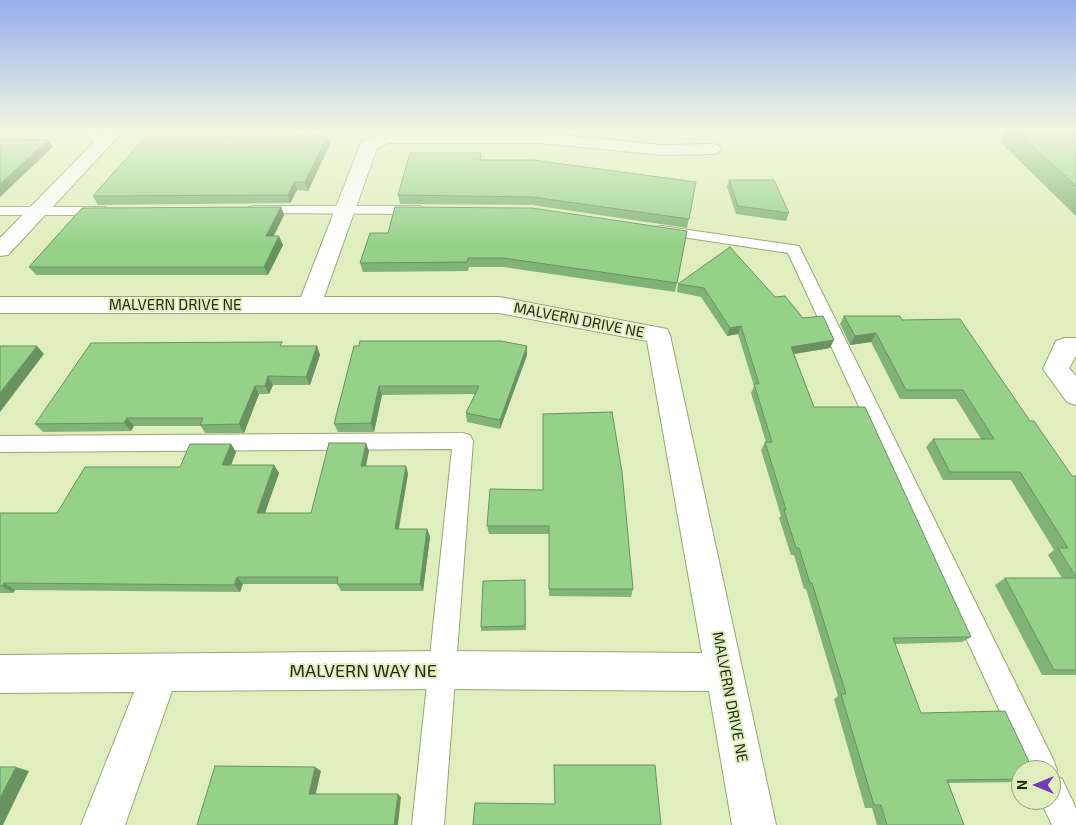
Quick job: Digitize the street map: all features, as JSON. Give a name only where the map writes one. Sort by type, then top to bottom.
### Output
[{"type":"street","points":[[0,250],[79,168]]},
{"type":"street","points":[[310,305],[360,168]]},
{"type":"street","name":"MALVERN DRIVE NE","points":[[0,305],[499,305],[658,335],[754,825]]},
{"type":"street","points":[[1076,347],[1065,347],[1056,369],[1076,395]]},
{"type":"street","name":"MALVERN WAY NE","points":[[0,674],[443,670],[725,672]]},
{"type":"street","points":[[103,825],[160,672]]},
{"type":"lane","points":[[235,210],[437,210]]},
{"type":"lane","points":[[0,212],[120,211]]},
{"type":"lane","points":[[648,228],[794,249],[1037,760]]},
{"type":"lane","points":[[0,444],[463,441],[428,825]]},
{"type":"lane","points":[[1061,810],[1068,825]]},
{"type":"building","points":[[0,168],[17,168],[0,184]]},
{"type":"building","points":[[117,168],[311,168],[305,182],[294,182],[288,195],[93,196]]},
{"type":"building","points":[[406,168],[596,168],[696,182],[689,219],[532,197],[398,195]]},
{"type":"building","points":[[1057,168],[1076,168],[1076,186]]},
{"type":"building","points":[[729,180],[774,180],[789,213],[738,206]]},
{"type":"building","points":[[281,207],[266,236],[279,236],[264,267],[29,267],[82,208]]},
{"type":"building","points":[[395,207],[532,208],[687,231],[677,283],[503,258],[468,258],[467,262],[360,263],[370,233],[388,233]]},
{"type":"building","points":[[730,247],[775,297],[785,296],[803,318],[823,316],[834,340],[791,347],[814,407],[865,407],[971,637],[893,638],[921,713],[1005,711],[1028,760],[1011,760],[1011,779],[947,780],[964,825],[887,825],[881,805],[874,805],[841,694],[846,694],[812,583],[810,583],[799,548],[796,548],[765,442],[772,442],[754,384],[759,384],[741,326],[730,328],[704,288],[678,284]]},
{"type":"building","points":[[844,316],[900,316],[902,320],[960,319],[1030,421],[1034,421],[1072,476],[1076,476],[1076,577],[1058,548],[1068,548],[1020,472],[950,472],[933,439],[994,439],[963,390],[906,390],[876,333],[855,336]]},
{"type":"building","points":[[360,341],[501,341],[527,346],[500,420],[466,413],[479,386],[379,386],[371,423],[334,424],[354,346],[359,346]]},
{"type":"building","points":[[282,342],[280,346],[317,346],[306,377],[268,376],[265,386],[255,386],[239,424],[200,425],[203,418],[127,418],[124,423],[35,424],[91,343]]},
{"type":"building","points":[[0,346],[37,346],[0,393]]},
{"type":"building","points":[[612,412],[622,472],[633,589],[549,589],[549,526],[487,526],[490,489],[543,490],[543,414]]},
{"type":"building","points":[[329,443],[366,443],[361,466],[406,466],[395,529],[427,529],[420,584],[337,584],[338,577],[237,577],[234,585],[4,583],[0,586],[0,513],[57,513],[85,467],[180,467],[190,444],[231,444],[222,465],[274,465],[257,513],[311,513]]},
{"type":"building","points":[[1005,578],[1076,578],[1076,670],[1054,670]]},
{"type":"building","points":[[525,580],[525,626],[481,627],[483,581]]},
{"type":"building","points":[[554,765],[655,765],[661,825],[473,825],[475,803],[555,804]]},
{"type":"building","points":[[215,766],[315,767],[309,794],[398,794],[394,825],[197,825]]},
{"type":"building","points":[[0,767],[16,767],[0,798]]}]
